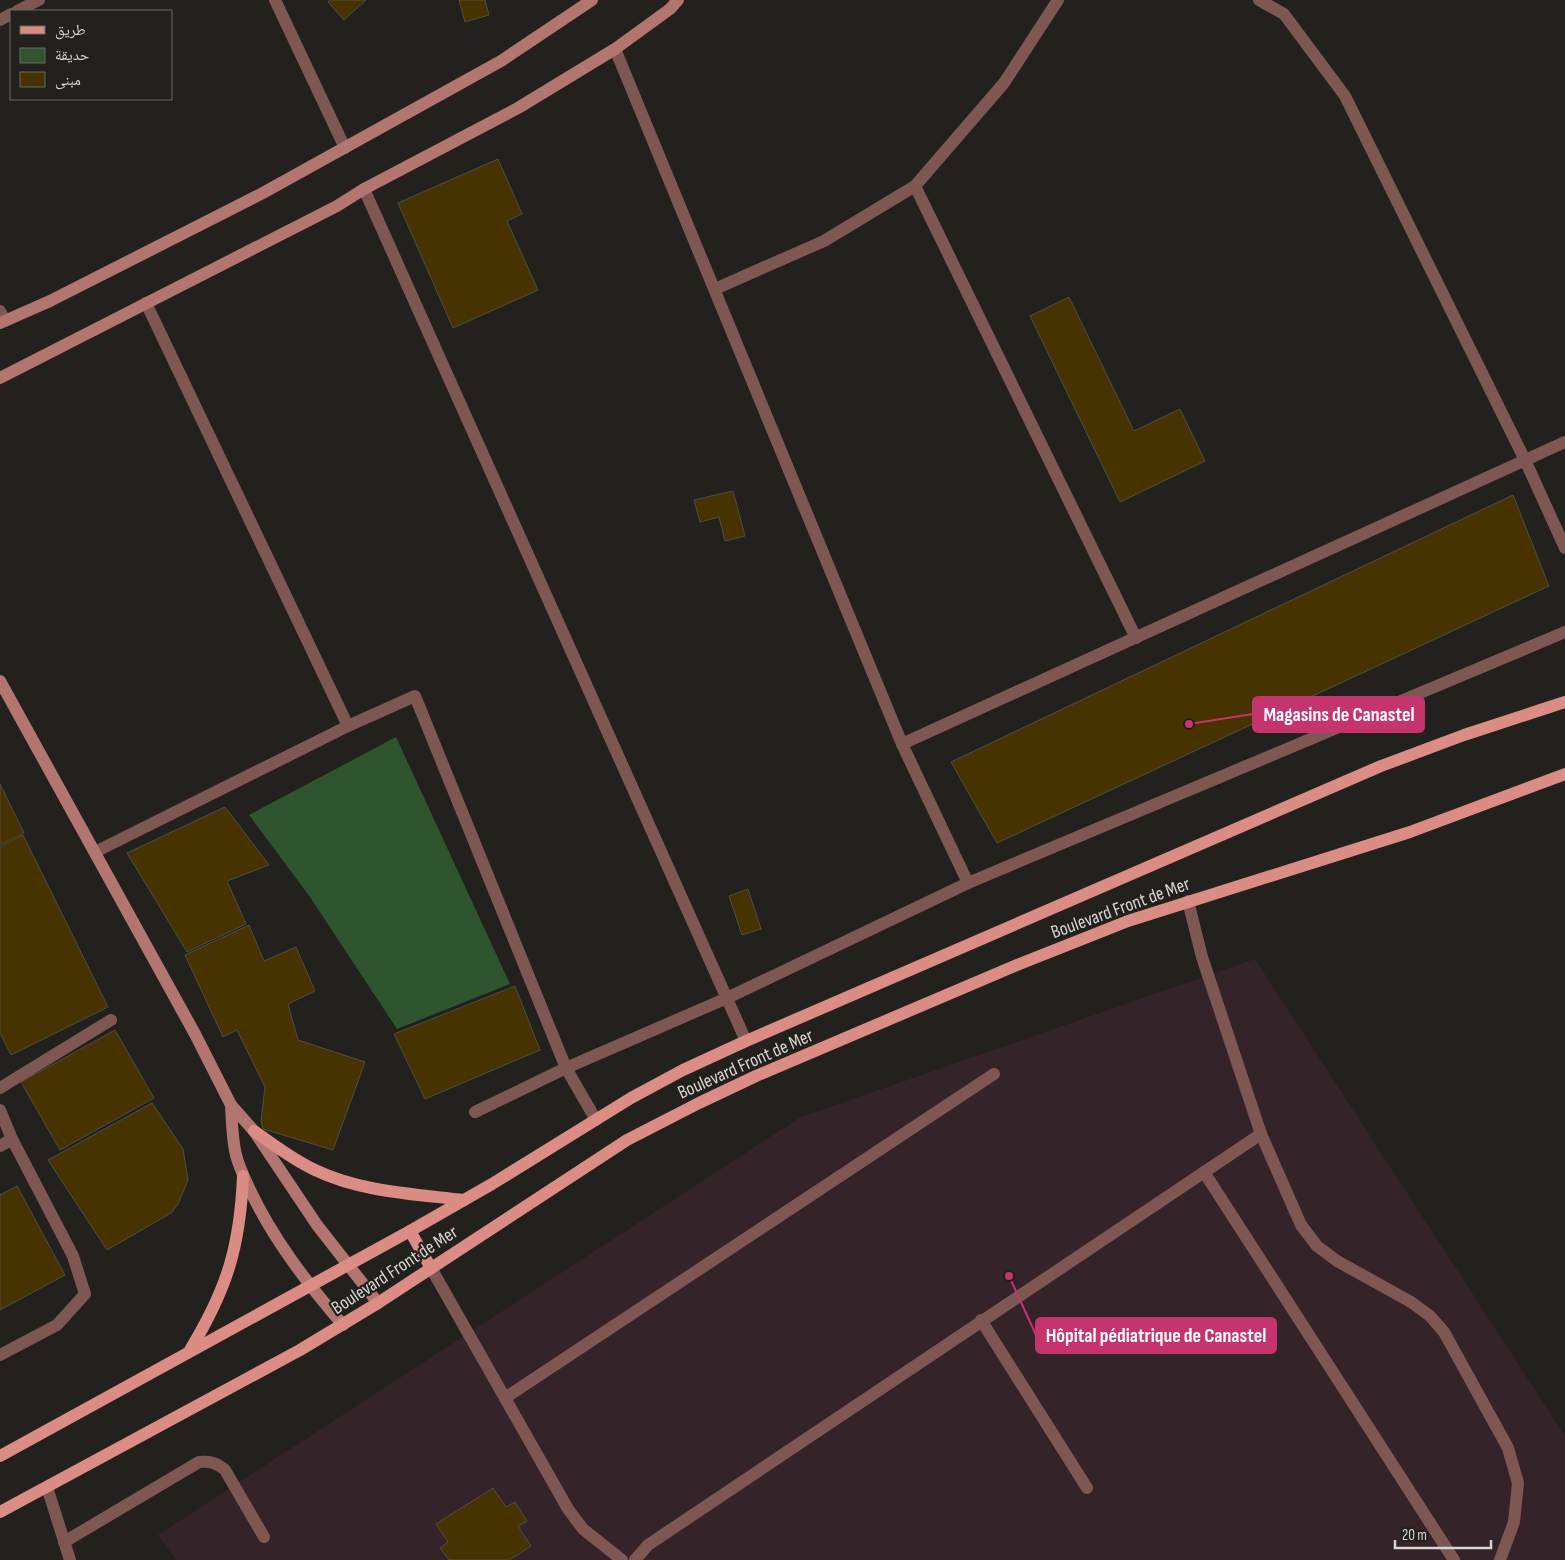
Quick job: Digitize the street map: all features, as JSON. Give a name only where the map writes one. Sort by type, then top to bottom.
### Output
[{"type":"main road","points":[[2,318],[50,301],[261,194],[501,61],[590,0]]},
{"type":"main road","points":[[0,378],[337,206],[364,189],[518,108],[615,48],[670,9],[678,0]]},
{"type":"main road","points":[[0,681],[195,1034],[231,1105],[254,1131],[318,1225],[378,1303]]},
{"type":"main road","points":[[0,1456],[410,1231],[631,1098],[683,1070],[1381,766],[1464,735],[1565,702]]},
{"type":"main road","name":"Boulevard Front de Mer","points":[[0,1512],[300,1350],[378,1303],[627,1140],[756,1076],[1018,965],[1128,921],[1410,832],[1565,774]]},
{"type":"main road","points":[[231,1105],[236,1155],[256,1204],[310,1287],[343,1325]]},
{"type":"main road","points":[[254,1131],[292,1158],[338,1180],[380,1189],[464,1200]]},
{"type":"main road","points":[[190,1351],[209,1319],[224,1285],[235,1249],[242,1212],[243,1176]]},
{"type":"main road","points":[[410,1231],[431,1268]]},
{"type":"street","points":[[19,10],[39,0]]},
{"type":"street","points":[[275,0],[345,148]]},
{"type":"street","points":[[715,289],[824,241],[915,186],[1004,83],[1058,0]]},
{"type":"street","points":[[1259,0],[1284,14],[1345,96],[1525,460],[1565,548]]},
{"type":"street","points":[[615,48],[902,744],[968,883]]},
{"type":"street","points":[[915,186],[1136,638]]},
{"type":"street","points":[[364,189],[746,1041]]},
{"type":"street","points":[[146,303],[348,726]]},
{"type":"street","points":[[902,744],[1565,442]]},
{"type":"street","points":[[475,1112],[566,1068],[727,998],[968,883],[1565,632]]},
{"type":"street","points":[[95,852],[348,726],[415,696],[566,1068],[596,1120]]},
{"type":"street","points":[[1188,901],[1202,958],[1261,1134],[1301,1225],[1318,1246],[1337,1261],[1411,1302],[1430,1316],[1444,1332],[1508,1448],[1518,1483],[1514,1522],[1500,1560]]},
{"type":"street","points":[[0,1088],[111,1020]]},
{"type":"street","points":[[505,1398],[994,1074]]},
{"type":"street","points":[[0,1110],[12,1139],[73,1256],[85,1294],[57,1325],[0,1355]]},
{"type":"street","points":[[635,1560],[648,1545],[1261,1134]]},
{"type":"street","points":[[0,1146],[12,1139]]},
{"type":"street","points":[[1204,1172],[1454,1560]]},
{"type":"street","points":[[431,1268],[568,1509],[583,1528],[622,1560]]},
{"type":"street","points":[[981,1320],[1087,1488]]},
{"type":"street","points":[[64,1542],[199,1462],[208,1461],[218,1464],[226,1470],[264,1537]]},
{"type":"street","points":[[47,1487],[70,1560]]},
{"type":"shaded area","points":[[1255,959],[1565,1436],[1565,1560],[176,1560],[158,1535],[801,1117]]},
{"type":"green space","points":[[396,737],[510,984],[397,1029],[310,897],[249,815]]},
{"type":"building","points":[[330,0],[366,0],[344,20],[328,2]]},
{"type":"building","points":[[459,0],[485,0],[489,15],[465,22]]},
{"type":"building","points":[[498,159],[522,214],[507,221],[538,290],[453,328],[398,203]]},
{"type":"building","points":[[1069,297],[1134,431],[1180,409],[1205,461],[1120,502],[1030,316]]},
{"type":"building","points":[[733,491],[745,536],[725,541],[719,517],[700,522],[694,500]]},
{"type":"building","points":[[1513,495],[1549,586],[997,843],[951,762]]},
{"type":"building","points":[[0,784],[24,833],[0,845]]},
{"type":"building","points":[[225,807],[269,865],[227,881],[246,924],[187,952],[127,853]]},
{"type":"building","points":[[23,835],[108,1007],[11,1055],[0,1033],[0,847]]},
{"type":"building","points":[[748,889],[761,929],[742,935],[729,896]]},
{"type":"building","points":[[249,925],[264,961],[296,947],[315,991],[288,1004],[298,1040],[365,1062],[333,1150],[263,1129],[261,1121],[265,1087],[237,1030],[223,1037],[185,955]]},
{"type":"building","points":[[515,986],[540,1050],[425,1099],[394,1034]]},
{"type":"building","points":[[115,1030],[154,1098],[60,1150],[21,1082]]},
{"type":"building","points":[[152,1103],[183,1149],[188,1180],[178,1204],[171,1213],[107,1250],[48,1160]]},
{"type":"building","points":[[17,1186],[65,1275],[0,1310],[0,1195]]},
{"type":"building","points":[[493,1488],[506,1507],[515,1502],[527,1521],[518,1526],[531,1546],[509,1560],[449,1560],[440,1548],[448,1542],[436,1524]]},
{"type":"place","name":"Magasins de Canastel","points":[[1189,724]]},
{"type":"place","name":"Hôpital pédiatrique de Canastel","points":[[1009,1276]]}]
